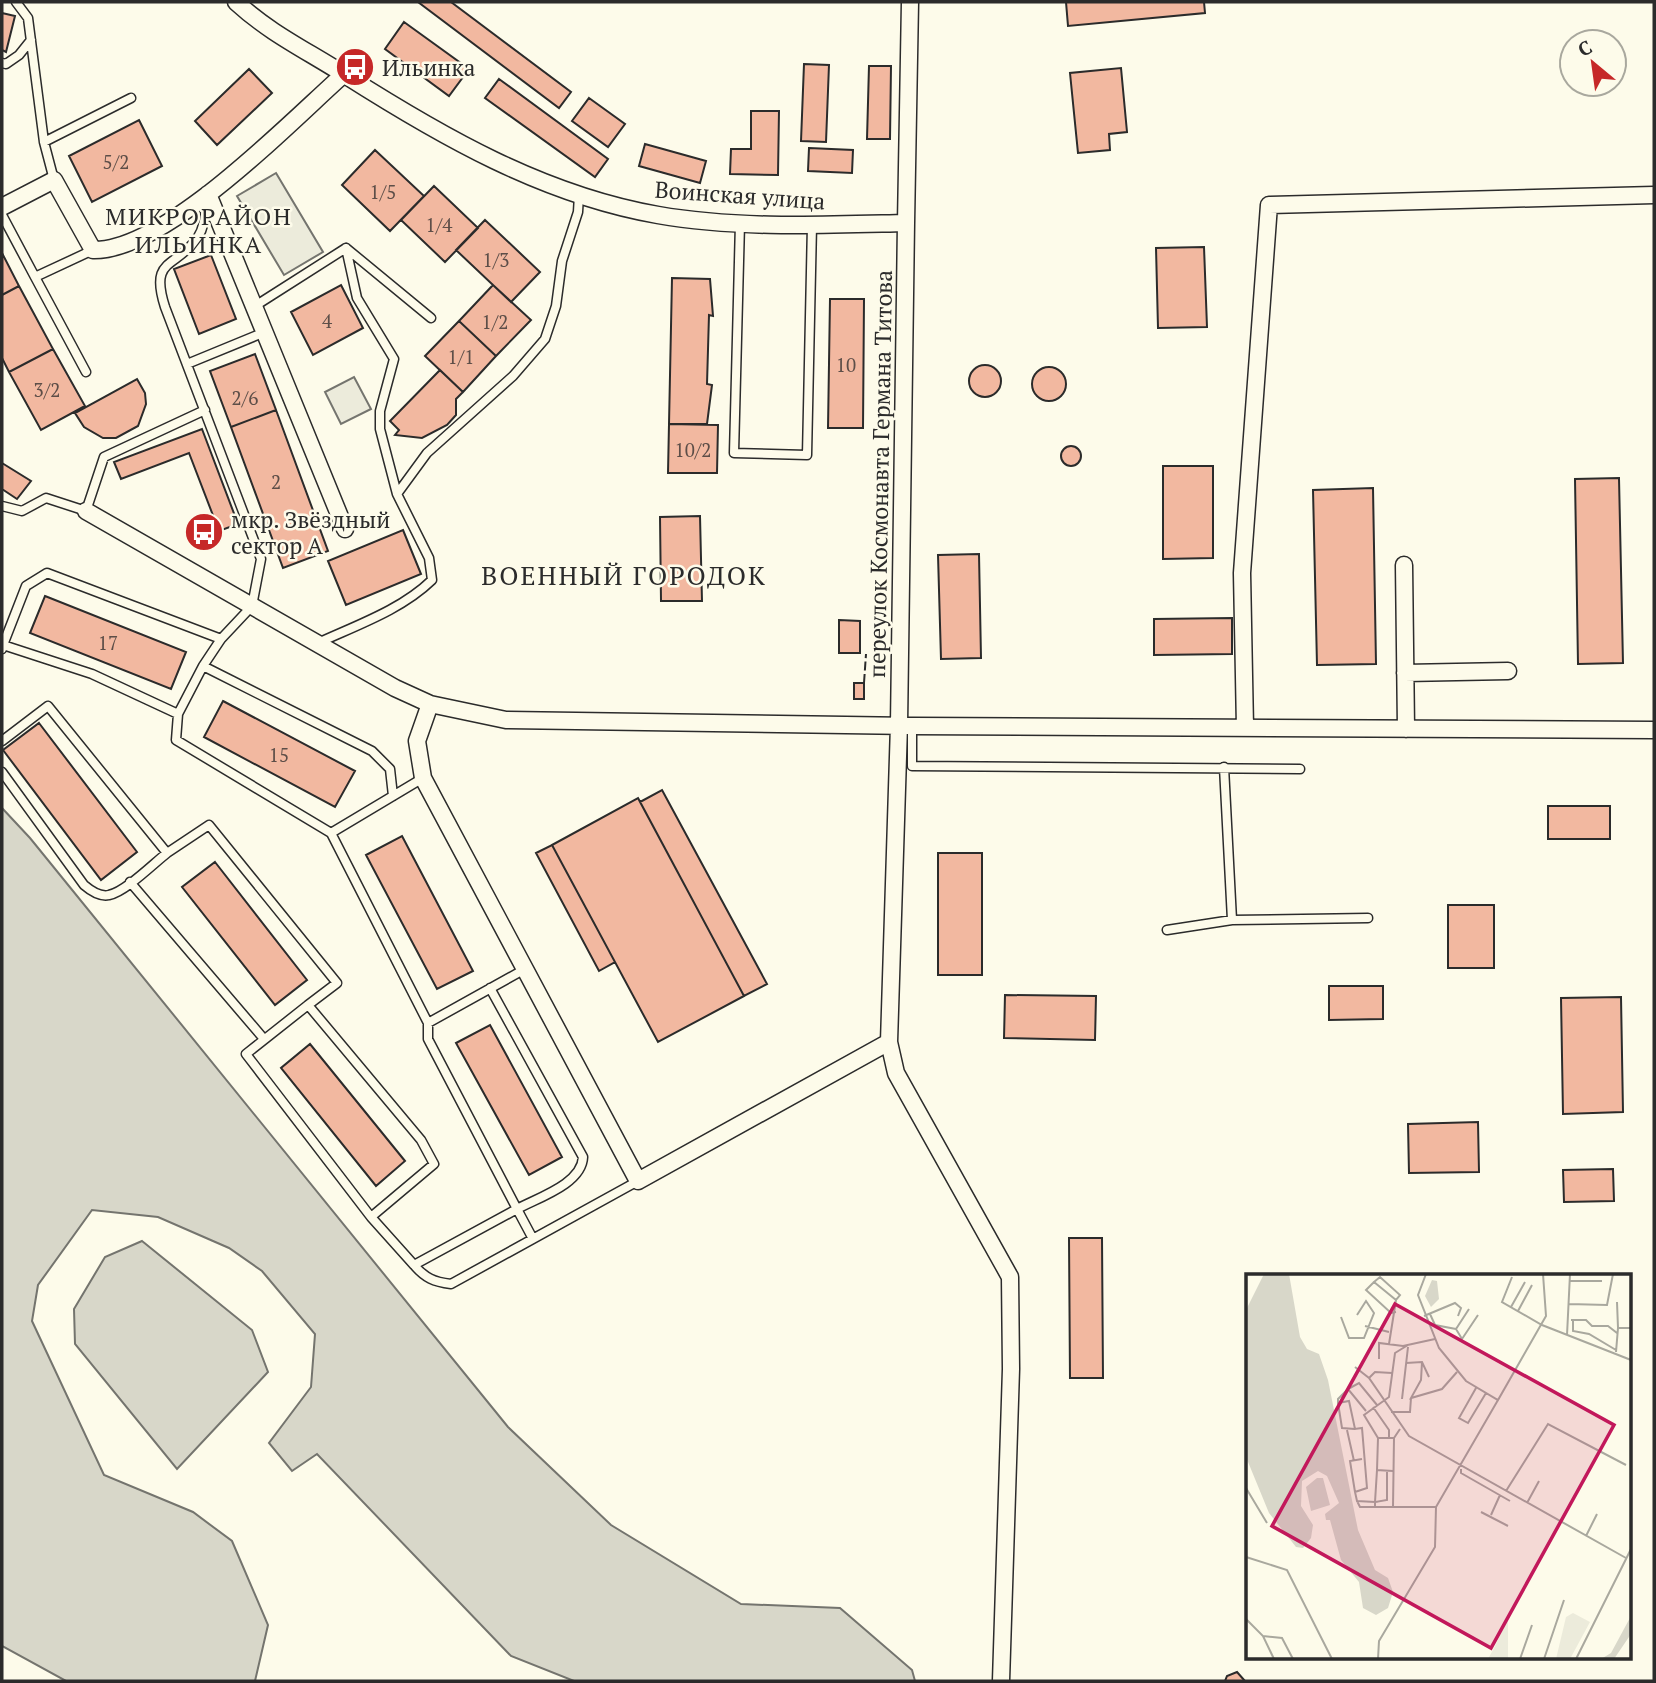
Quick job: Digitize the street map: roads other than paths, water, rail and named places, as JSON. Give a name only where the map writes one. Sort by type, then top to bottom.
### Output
[{"type":"street","name":"Воинская улица","points":[[236,2],[265,29],[344,74],[398,110],[484,156],[579,195],[658,215],[740,223],[906,223]]},
{"type":"street","points":[[906,223],[910,2]]},
{"type":"street","points":[[2,207],[54,180],[93,250],[103,250],[145,236],[180,217],[344,74]]},
{"type":"street","points":[[208,194],[345,529]]},
{"type":"street","points":[[1245,728],[1242,573],[1269,205],[1654,195]]},
{"type":"street","name":"переулок Космонавта Германа Титова","points":[[906,223],[905,726],[889,1042],[896,1073],[1010,1277],[1011,1369],[1001,1681]]},
{"type":"street","points":[[86,511],[430,704],[506,720],[905,726],[1654,730]]},
{"type":"street","points":[[1404,565],[1406,729]]},
{"type":"street","points":[[1405,673],[1508,671]]},
{"type":"street","points":[[430,704],[418,741],[423,778],[638,1181],[889,1042]]},
{"type":"lane","points":[[16,2],[28,19],[44,142],[54,180]]},
{"type":"lane","points":[[2,63],[6,64],[19,55],[31,40]]},
{"type":"lane","points":[[44,142],[131,98]]},
{"type":"lane","points":[[208,194],[199,235],[162,267],[159,282],[261,559],[252,606],[220,639],[203,666],[178,713],[176,740],[331,833],[428,1023],[428,1040],[533,1239]]},
{"type":"lane","points":[[397,494],[427,453],[513,376],[545,339],[556,306],[562,261],[578,212],[579,195]]},
{"type":"lane","points":[[2,215],[86,372]]},
{"type":"lane","points":[[740,223],[734,453],[807,454],[812,225]]},
{"type":"lane","points":[[256,306],[346,248]]},
{"type":"lane","points":[[318,643],[390,610],[418,593],[432,579],[429,558],[397,494],[380,429],[380,411],[394,359],[357,298],[346,248]]},
{"type":"lane","points":[[346,248],[431,318]]},
{"type":"lane","points":[[35,277],[93,250]]},
{"type":"lane","points":[[187,363],[265,332]]},
{"type":"lane","points":[[2,506],[22,511],[46,498],[86,511],[104,457],[205,410]]},
{"type":"lane","points":[[178,713],[92,674],[2,647],[26,586],[47,573],[220,639]]},
{"type":"lane","points":[[203,666],[372,751],[390,769],[393,796]]},
{"type":"lane","points":[[2,741],[48,706],[167,853]]},
{"type":"lane","points":[[905,726],[912,766],[1300,769]]},
{"type":"lane","points":[[1224,767],[1232,920]]},
{"type":"lane","points":[[2,772],[84,885],[99,895],[108,895],[130,882],[209,825],[337,983],[246,1054],[371,1217],[423,1276],[436,1283],[451,1284],[638,1181]]},
{"type":"lane","points":[[331,833],[423,778]]},
{"type":"lane","points":[[130,882],[264,1039]]},
{"type":"lane","points":[[1167,930],[1232,920],[1368,918]]},
{"type":"lane","points":[[428,1023],[525,970]]},
{"type":"lane","points":[[414,1265],[570,1179],[582,1165],[583,1157],[490,988]]},
{"type":"lane","points":[[308,1005],[421,1140],[434,1164],[371,1217]]},
{"type":"place","name":"Ильинка","points":[[355,67]]},
{"type":"place","name":"мкр. Звёздный сектор А","points":[[204,532]]},
{"type":"district","name":"МИКРОРАЙОН ИЛЬИНКА","points":[[199,230]]},
{"type":"district","name":"ВОЕННЫЙ ГОРОДОК","points":[[624,575]]}]
